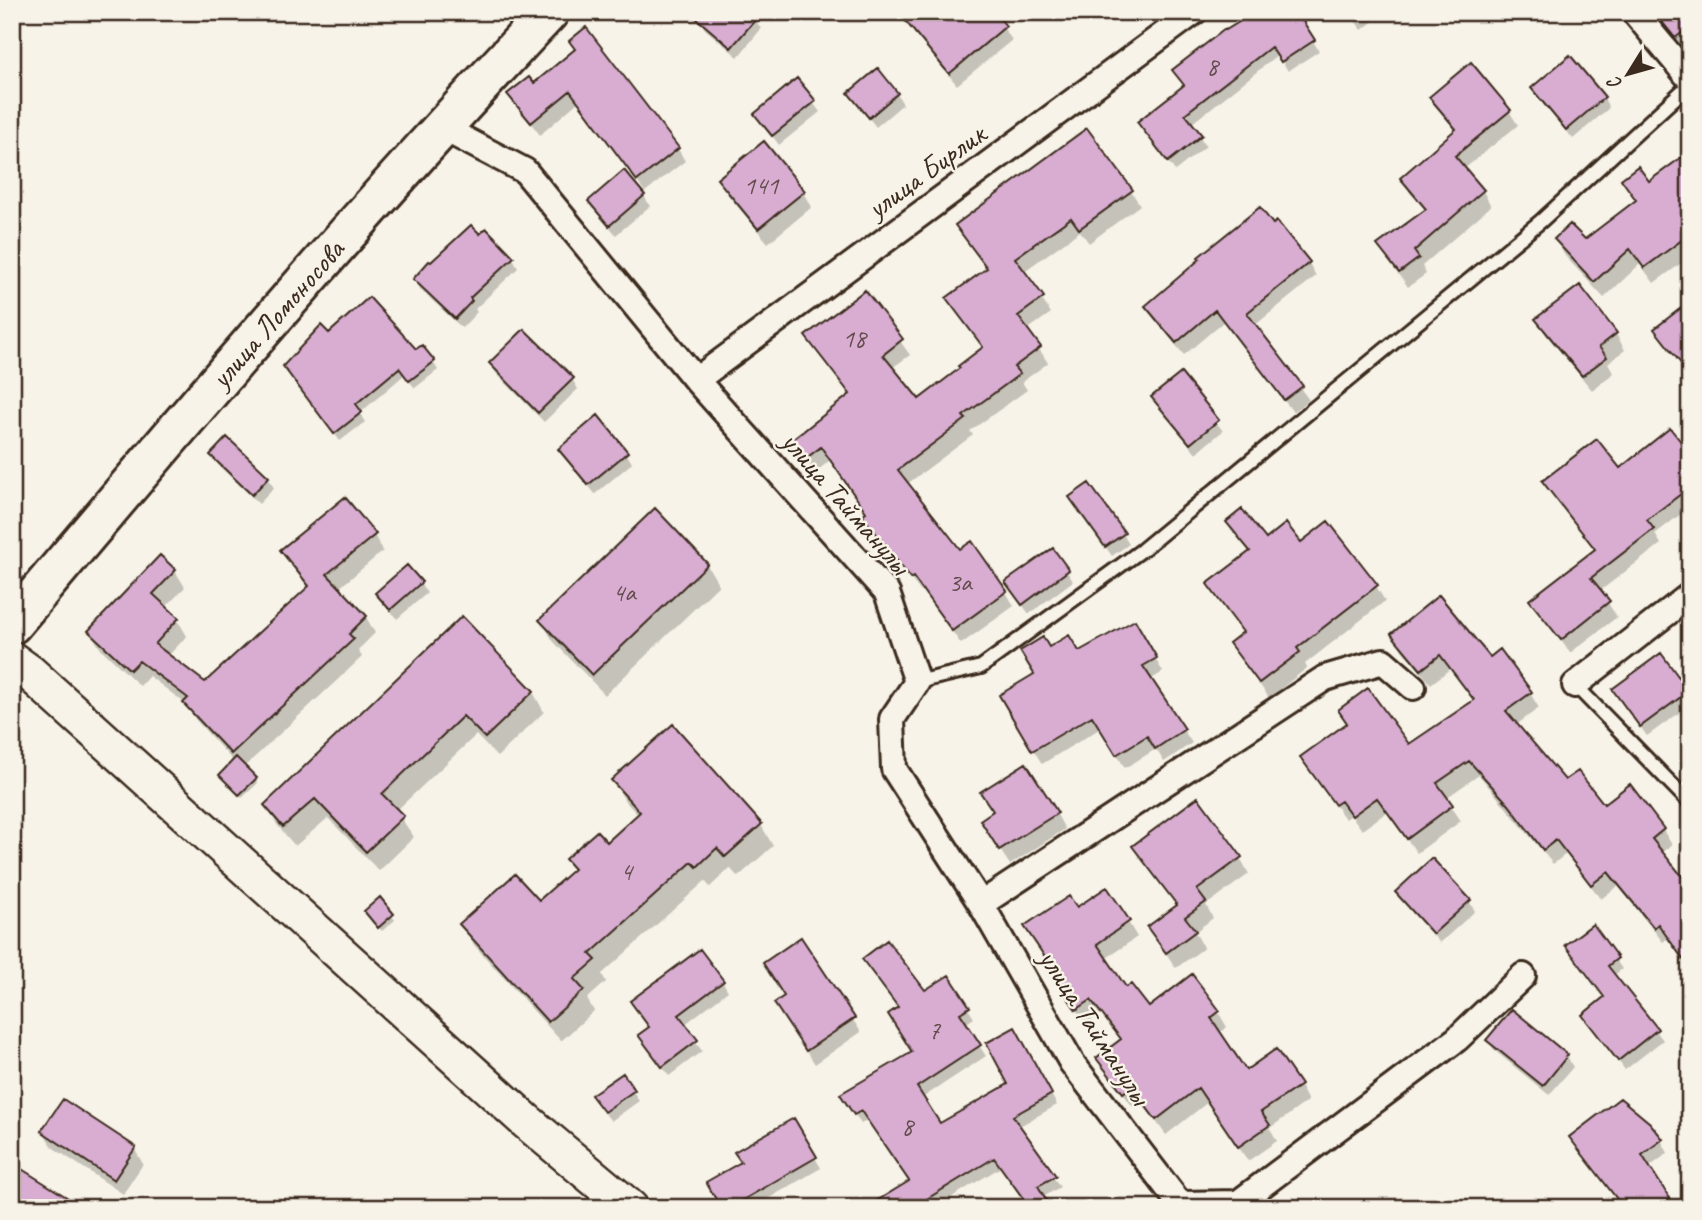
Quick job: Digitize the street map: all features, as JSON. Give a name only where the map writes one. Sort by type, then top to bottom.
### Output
[{"type":"main road","name":"улица Ломоносова","points":[[12,624],[186,418],[441,127],[550,12]]},
{"type":"main road","points":[[12,660],[30,673],[526,1121],[631,1208]]},
{"type":"street","name":"улица Бирлик","points":[[696,380],[1194,12]]},
{"type":"street","points":[[1634,12],[1690,82]]},
{"type":"street","name":"улица Тайманулы","points":[[441,127],[525,171],[696,380],[887,593],[917,682],[891,719],[894,769],[981,904],[1072,1063],[1179,1206]]},
{"type":"street","points":[[1575,685],[1690,595]]},
{"type":"street","points":[[981,904],[1325,678],[1383,661],[1413,687]]},
{"type":"street","points":[[1179,1206],[1238,1203],[1457,1039],[1523,976]]},
{"type":"lane","points":[[917,682],[981,667],[1142,550],[1541,220],[1690,82]]},
{"type":"lane","points":[[1575,685],[1690,803]]},
{"type":"building","points":[[689,12],[762,12],[731,48]]},
{"type":"building","points":[[898,12],[995,12],[1006,26],[949,74]]},
{"type":"building","points":[[1255,12],[1297,12],[1315,40],[1281,62],[1271,47],[1185,114],[1202,135],[1168,162],[1137,122],[1184,85],[1172,70],[1225,29]]},
{"type":"building","points":[[1654,12],[1690,12],[1690,27],[1675,38]]},
{"type":"building","points":[[586,27],[679,148],[637,181],[570,91],[531,123],[507,94],[529,77],[534,83],[575,49],[569,41]]},
{"type":"building","points":[[1570,55],[1605,97],[1566,130],[1531,88]]},
{"type":"building","points":[[1471,62],[1511,110],[1455,156],[1484,190],[1414,251],[1419,258],[1399,273],[1377,245],[1426,209],[1400,178],[1456,129],[1429,97]]},
{"type":"building","points":[[878,68],[898,93],[869,118],[848,93]]},
{"type":"building","points":[[797,78],[816,101],[772,136],[754,114]]},
{"type":"building","points":[[1087,128],[1133,190],[1079,229],[1071,218],[1015,258],[1044,297],[1018,316],[1041,347],[1014,367],[1020,374],[963,416],[966,419],[898,470],[960,549],[972,541],[1007,591],[952,631],[913,577],[911,579],[862,515],[866,512],[821,447],[805,459],[791,441],[850,394],[805,336],[865,290],[903,339],[883,355],[919,399],[983,347],[946,298],[987,268],[955,225]]},
{"type":"building","points":[[764,141],[805,191],[758,229],[717,179]]},
{"type":"building","points":[[1690,151],[1690,234],[1644,268],[1630,249],[1594,282],[1554,239],[1570,224],[1585,239],[1636,200],[1621,179],[1638,166],[1649,181]]},
{"type":"building","points":[[624,170],[645,195],[609,226],[588,201]]},
{"type":"building","points":[[1260,207],[1273,224],[1277,221],[1310,262],[1247,313],[1303,386],[1284,400],[1215,310],[1176,343],[1145,306],[1200,259],[1198,257]]},
{"type":"building","points":[[471,225],[480,234],[486,228],[514,257],[470,298],[472,301],[455,319],[413,279],[429,261]]},
{"type":"building","points":[[1580,285],[1617,333],[1599,347],[1607,357],[1582,376],[1535,319]]},
{"type":"building","points":[[369,297],[416,349],[422,345],[435,361],[409,381],[399,368],[356,404],[362,412],[334,434],[283,366],[321,325],[329,333]]},
{"type":"building","points":[[1690,301],[1690,375],[1654,329]]},
{"type":"building","points":[[524,329],[574,378],[538,413],[489,363]]},
{"type":"building","points":[[1181,373],[1219,420],[1190,444],[1151,397]]},
{"type":"building","points":[[598,415],[628,452],[588,485],[558,449]]},
{"type":"building","points":[[1670,428],[1690,453],[1690,487],[1647,520],[1654,529],[1591,578],[1610,601],[1561,640],[1529,600],[1595,549],[1542,481],[1597,439],[1620,468]]},
{"type":"building","points":[[227,437],[269,477],[252,495],[210,455]]},
{"type":"building","points":[[1089,483],[1125,533],[1105,547],[1069,497]]},
{"type":"building","points":[[345,497],[376,534],[327,574],[367,616],[349,634],[354,639],[231,754],[183,703],[188,698],[139,661],[130,670],[88,631],[160,555],[176,570],[153,594],[179,618],[155,644],[205,682],[309,586],[280,550]]},
{"type":"building","points":[[655,508],[708,564],[592,675],[539,620]]},
{"type":"building","points":[[1242,509],[1266,539],[1286,523],[1301,542],[1328,521],[1378,585],[1297,648],[1300,652],[1259,683],[1229,643],[1243,632],[1207,584],[1250,551],[1226,522]]},
{"type":"building","points":[[1053,548],[1069,570],[1022,605],[1005,582]]},
{"type":"building","points":[[407,565],[422,582],[390,610],[375,593]]},
{"type":"building","points":[[1439,595],[1490,657],[1500,649],[1532,692],[1506,711],[1565,780],[1578,771],[1604,804],[1630,784],[1664,829],[1652,839],[1690,886],[1690,969],[1658,924],[1654,928],[1608,872],[1591,885],[1556,840],[1543,850],[1509,805],[1469,761],[1437,783],[1453,805],[1407,839],[1377,798],[1352,816],[1341,801],[1335,805],[1300,757],[1347,723],[1338,710],[1368,688],[1409,744],[1474,700],[1440,655],[1421,670],[1391,634]]},
{"type":"building","points":[[462,616],[534,691],[485,738],[463,716],[382,794],[404,816],[366,852],[315,799],[283,827],[264,805]]},
{"type":"building","points":[[1135,620],[1157,658],[1143,666],[1185,729],[1155,749],[1147,736],[1116,755],[1092,716],[1032,751],[999,695],[1034,674],[1020,651],[1043,637],[1049,647],[1069,635],[1079,651]]},
{"type":"building","points":[[1661,653],[1689,691],[1640,727],[1612,689]]},
{"type":"building","points":[[673,724],[762,824],[725,857],[717,848],[697,867],[692,862],[590,954],[596,960],[574,979],[584,990],[548,1022],[459,924],[515,874],[539,900],[574,869],[565,859],[597,831],[607,842],[640,812],[611,780]]},
{"type":"building","points":[[236,757],[257,778],[239,795],[219,775]]},
{"type":"building","points":[[1026,763],[1058,813],[999,850],[980,820],[993,811],[980,792]]},
{"type":"building","points":[[1198,797],[1242,857],[1197,890],[1206,902],[1185,917],[1196,931],[1166,953],[1147,927],[1177,905],[1132,846]]},
{"type":"building","points":[[1432,858],[1471,900],[1433,934],[1395,892]]},
{"type":"building","points":[[1107,887],[1130,921],[1097,944],[1126,987],[1131,984],[1149,1007],[1192,974],[1220,1011],[1211,1018],[1246,1070],[1276,1049],[1301,1085],[1261,1112],[1270,1125],[1238,1147],[1198,1088],[1156,1120],[1131,1087],[1123,1093],[1096,1058],[1121,1039],[1091,1000],[1076,1010],[1024,926],[1069,896],[1077,907]]},
{"type":"building","points":[[380,897],[394,914],[378,928],[364,911]]},
{"type":"building","points":[[1593,924],[1618,958],[1608,966],[1658,1029],[1618,1061],[1582,1015],[1604,997],[1565,945]]},
{"type":"building","points":[[801,937],[855,1018],[806,1051],[774,1003],[784,996],[763,963]]},
{"type":"building","points":[[887,940],[925,990],[949,975],[970,1007],[960,1013],[981,1045],[917,1087],[940,1123],[1008,1084],[986,1043],[1015,1027],[1052,1094],[1013,1116],[1056,1176],[1038,1186],[1051,1208],[1030,1208],[994,1158],[912,1208],[865,1208],[909,1181],[861,1111],[854,1115],[840,1094],[912,1052],[888,1014],[898,1007],[862,959]]},
{"type":"building","points":[[700,949],[724,981],[679,1015],[698,1040],[662,1067],[638,1035],[649,1027],[630,1001]]},
{"type":"building","points":[[1512,1009],[1568,1055],[1543,1086],[1486,1040]]},
{"type":"building","points":[[623,1073],[635,1090],[604,1112],[591,1095]]},
{"type":"building","points":[[1620,1098],[1650,1123],[1663,1139],[1642,1155],[1671,1200],[1659,1208],[1624,1208],[1569,1137]]},
{"type":"building","points":[[63,1099],[136,1147],[114,1180],[41,1131]]},
{"type":"building","points":[[794,1118],[817,1157],[729,1208],[721,1208],[706,1182],[741,1162],[734,1152]]},
{"type":"building","points":[[12,1163],[84,1208],[12,1208]]}]
